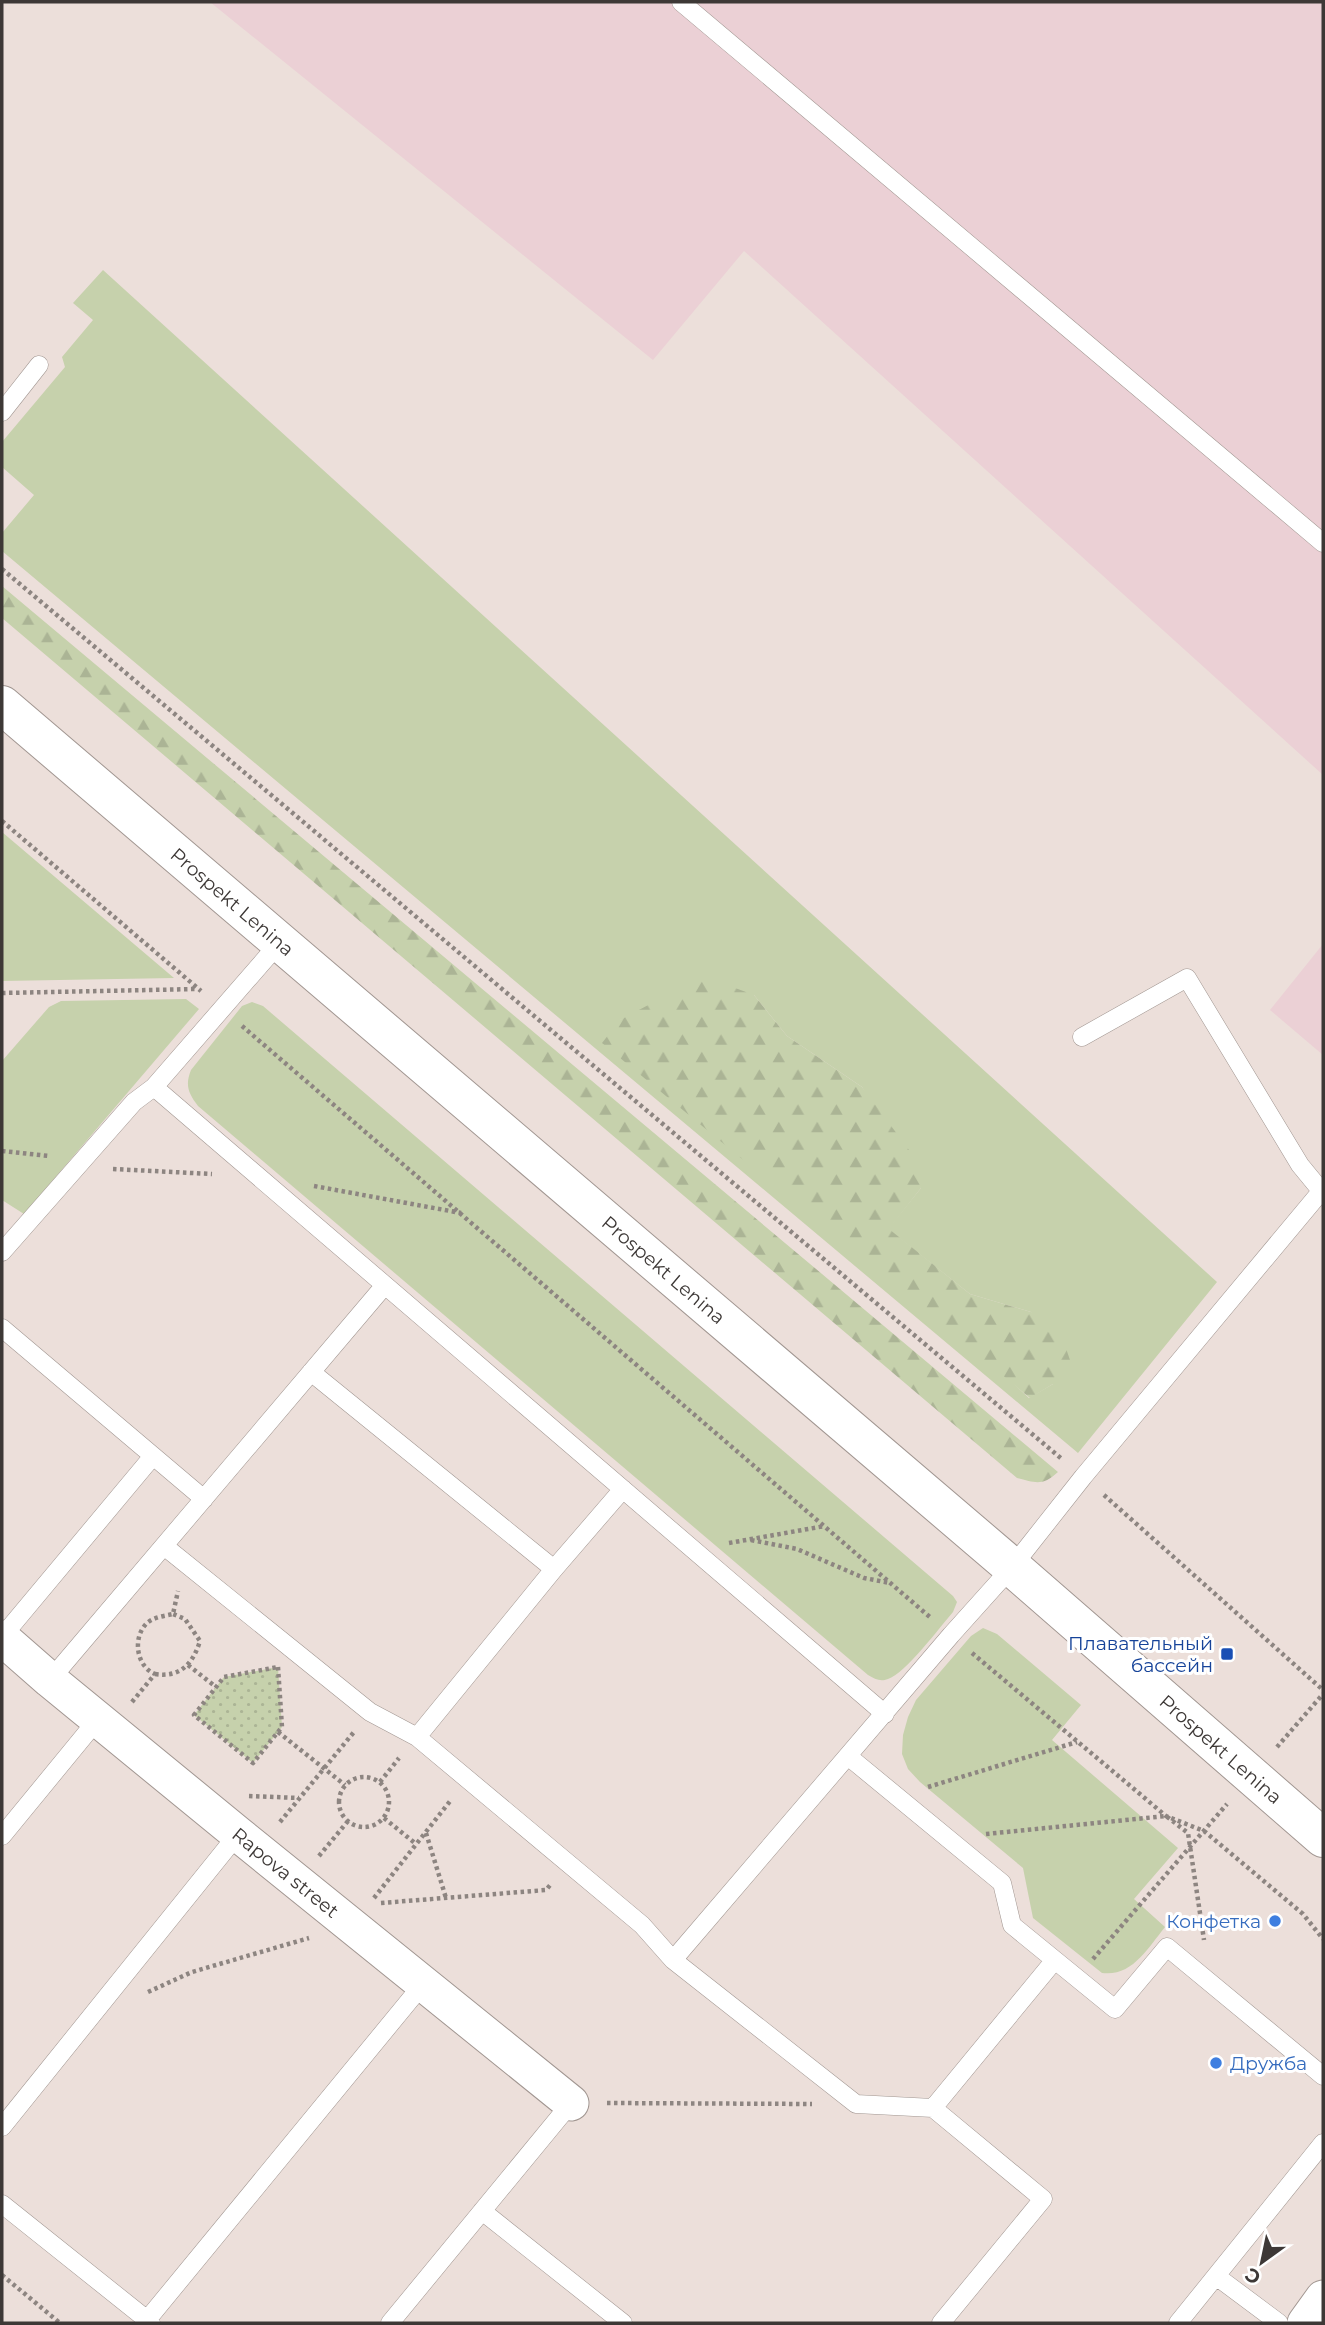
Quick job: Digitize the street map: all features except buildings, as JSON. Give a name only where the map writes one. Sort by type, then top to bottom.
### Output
[{"type":"main road","name":"Prospekt Lenina","points":[[2,705],[1012,1567],[1323,1838]]},
{"type":"street","name":"Rapova street","points":[[2,1637],[50,1680],[113,1712],[237,1834],[571,2103]]},
{"type":"street","points":[[1305,2323],[1323,2298]]},
{"type":"lane","points":[[681,2],[1323,543]]},
{"type":"lane","points":[[2,412],[39,365]]},
{"type":"lane","points":[[2,1252],[134,1102],[154,1087],[280,942]]},
{"type":"lane","points":[[673,1960],[1012,1567],[1083,1477],[1323,1191],[1300,1165],[1187,978],[1082,1037]]},
{"type":"lane","points":[[154,1087],[885,1714]]},
{"type":"lane","points":[[50,1680],[385,1285]]},
{"type":"lane","points":[[2,1328],[204,1499]]},
{"type":"lane","points":[[311,1372],[554,1569]]},
{"type":"lane","points":[[2,1637],[152,1456]]},
{"type":"lane","points":[[417,1737],[623,1489]]},
{"type":"lane","points":[[164,1546],[370,1712],[417,1737],[642,1925],[673,1960],[856,2104],[933,2108],[1043,2199],[942,2323]]},
{"type":"lane","points":[[2,1836],[113,1712]]},
{"type":"lane","points":[[849,1756],[1002,1883],[1012,1925],[1115,2009],[1167,1947],[1323,2076]]},
{"type":"lane","points":[[2,2127],[237,1834]]},
{"type":"lane","points":[[933,2108],[1055,1961]]},
{"type":"lane","points":[[2,2204],[149,2322],[423,1984]]},
{"type":"lane","points":[[390,2323],[571,2103]]},
{"type":"lane","points":[[1178,2323],[1323,2143]]},
{"type":"lane","points":[[482,2211],[623,2323]]},
{"type":"lane","points":[[1216,2276],[1279,2323]]},
{"type":"path","points":[[2,569],[1083,1477],[1323,1692],[1076,1978]]},
{"type":"path","points":[[2,821],[951,1635],[1188,1833],[1211,1983]]},
{"type":"path","points":[[2,993],[199,989]]},
{"type":"path","points":[[2,1152],[32,1153],[81,1162]]},
{"type":"path","points":[[693,1549],[825,1526]]},
{"type":"path","points":[[751,1540],[797,1549],[864,1578],[891,1583]]},
{"type":"path","points":[[173,1614],[184,1563]]},
{"type":"path","points":[[173,1614],[185,1619],[200,1641],[196,1654],[188,1665],[177,1674],[166,1676],[149,1672],[142,1663],[138,1640],[145,1625],[153,1619],[173,1614]]},
{"type":"path","points":[[188,1665],[216,1687]]},
{"type":"path","points":[[278,1667],[282,1727],[253,1763],[194,1715],[216,1687],[224,1677],[278,1667]]},
{"type":"path","points":[[113,1712],[155,1674]]},
{"type":"path","points":[[276,1828],[370,1712]]},
{"type":"path","points":[[278,1732],[345,1785]]},
{"type":"path","points":[[897,1796],[1078,1741]]},
{"type":"path","points":[[361,1777],[380,1782],[389,1799],[384,1818],[366,1827],[348,1821],[341,1813],[339,1804],[345,1785],[361,1777]]},
{"type":"path","points":[[369,1904],[468,1779]]},
{"type":"path","points":[[240,1796],[300,1798]]},
{"type":"path","points":[[947,1837],[1166,1816],[1204,1831],[1303,1914],[1323,1938]]},
{"type":"path","points":[[384,1818],[416,1844]]},
{"type":"path","points":[[316,1860],[348,1821]]},
{"type":"path","points":[[425,1833],[446,1898]]},
{"type":"path","points":[[571,2103],[856,2104]]},
{"type":"path","points":[[2,2275],[60,2323]]},
{"type":"shaded area","points":[[210,2],[1323,2],[1323,775],[744,251],[653,360]]},
{"type":"shaded area","points":[[1323,944],[1323,1055],[1270,1010]]},
{"type":"green space","points":[[103,270],[1217,1282],[1078,1453],[2,551],[2,533],[34,495],[2,467],[2,442],[65,367],[62,357],[93,320],[73,303]],"holes":[[[754,995],[787,1036],[862,1087],[921,1188],[888,1229],[970,1294],[1031,1312],[1053,1384],[1029,1398],[620,1020]]]},
{"type":"green space","points":[[2,586],[1058,1472],[1048,1480],[1039,1482],[1017,1478],[2,618]]},
{"type":"green space","points":[[2,832],[174,978],[2,981]]},
{"type":"green space","points":[[703,976],[754,995],[787,1036],[862,1087],[918,1162],[921,1188],[889,1229],[970,1294],[1031,1312],[1061,1334],[1070,1360],[1053,1384],[1030,1398],[602,1043],[620,1020]]},
{"type":"green space","points":[[186,999],[199,1009],[24,1214],[2,1200],[2,1061],[49,1007],[61,1001]]},
{"type":"green space","points":[[252,1002],[263,1006],[953,1596],[957,1602],[953,1612],[913,1660],[888,1679],[875,1679],[868,1675],[198,1106],[188,1089],[191,1070],[242,1006]]},
{"type":"green space","points":[[983,1628],[997,1634],[1081,1705],[1052,1740],[1178,1848],[1134,1899],[1165,1927],[1146,1952],[1131,1966],[1122,1970],[1102,1973],[1033,1918],[1023,1868],[908,1769],[902,1754],[903,1735],[916,1700],[971,1636]]},
{"type":"green space","points":[[278,1667],[282,1727],[253,1763],[194,1715],[224,1677]]},
{"type":"place","name":"Плавательный бассейн","points":[[1227,1654]]},
{"type":"place","name":"Конфетка","points":[[1275,1921]]},
{"type":"place","name":"Дружба","points":[[1216,2063]]}]
